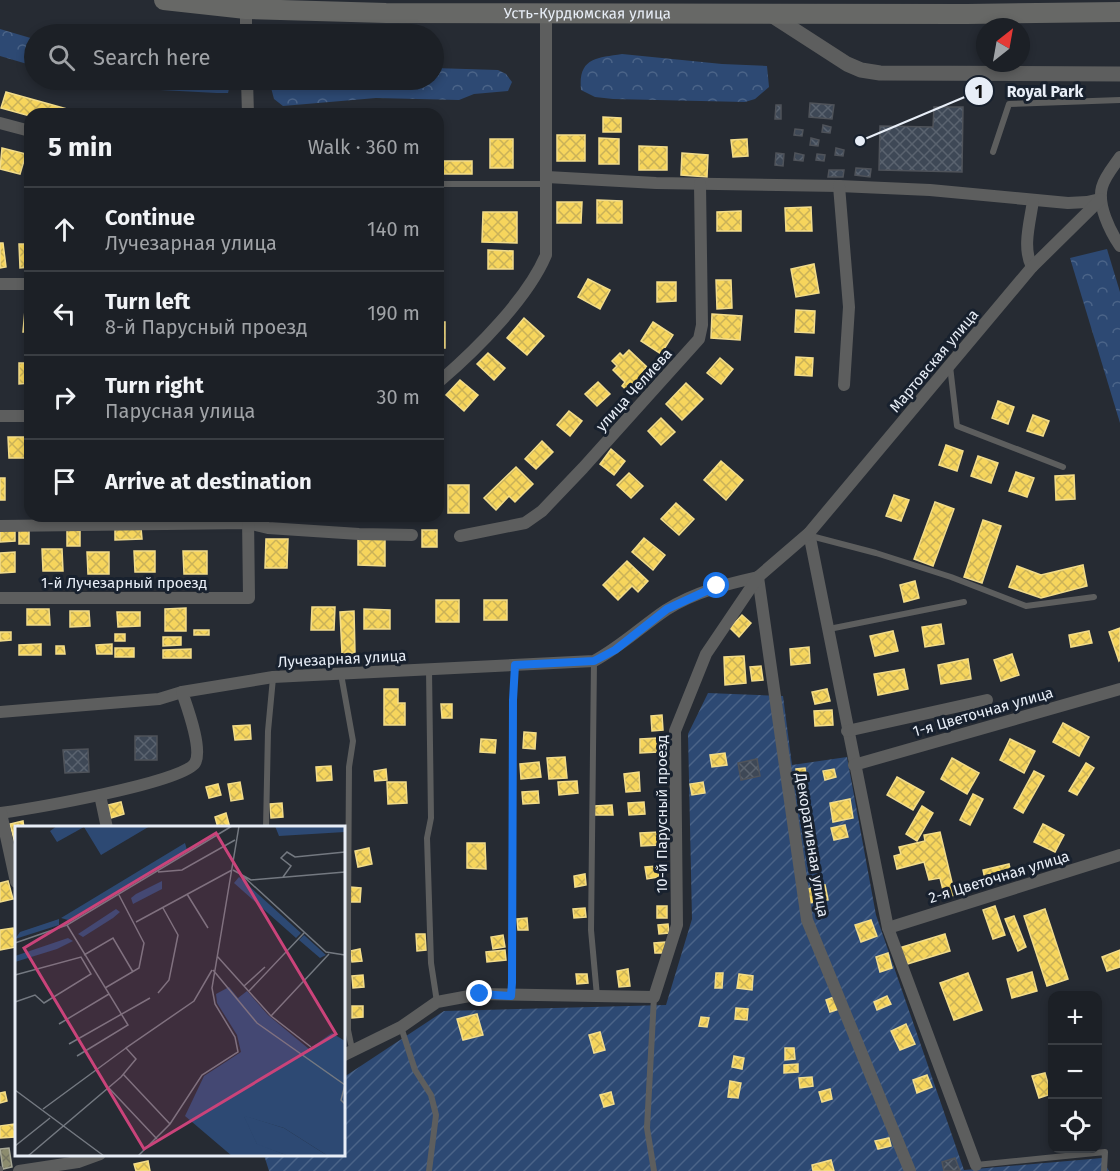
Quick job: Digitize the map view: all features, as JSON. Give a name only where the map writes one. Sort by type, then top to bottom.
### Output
[{"type":"main road","name":"Усть-Курдюмская улица","points":[[164,0],[313,12],[546,14],[768,14],[1015,10],[1120,12]]},
{"type":"street","points":[[237,6],[243,24]]},
{"type":"street","points":[[444,377],[467,358],[530,286],[546,255],[546,14]]},
{"type":"street","points":[[768,14],[847,64],[861,70],[880,73],[1120,74]]},
{"type":"street","points":[[247,90],[248,108]]},
{"type":"street","points":[[0,123],[24,129]]},
{"type":"street","name":"Мартовская улица","points":[[758,577],[810,534],[1032,267],[1101,199],[1102,186],[1120,157]]},
{"type":"street","points":[[546,181],[839,186],[930,190],[1068,203],[1101,199],[1107,221],[1120,246]]},
{"type":"street","name":"улица Челиева","points":[[460,536],[525,523],[542,511],[699,339],[702,325],[700,184]]},
{"type":"street","points":[[839,186],[849,307],[844,385]]},
{"type":"street","points":[[1032,267],[1028,260],[1027,236],[1033,201]]},
{"type":"street","points":[[0,284],[24,284]]},
{"type":"street","points":[[0,416],[24,416]]},
{"type":"street","points":[[0,526],[142,522]]},
{"type":"street","name":"1-й Лучезарный проезд","points":[[0,598],[249,598],[248,522]]},
{"type":"street","points":[[255,522],[268,528],[412,535]]},
{"type":"street","points":[[810,534],[847,731],[888,928],[976,1165]]},
{"type":"street","name":"Лучезарная улица","points":[[0,712],[159,699],[182,692],[273,677],[594,661],[615,650],[667,609],[717,586],[758,577]]},
{"type":"street","name":"10-й Парусный проезд","points":[[654,997],[677,925],[675,731],[706,654],[758,577]]},
{"type":"street","name":"Декоративная улица","points":[[758,577],[807,920],[910,1171]]},
{"type":"street","name":"1-я Цветочная улица","points":[[854,765],[1120,689]]},
{"type":"street","points":[[15,877],[1,813],[100,795],[157,781],[189,769],[196,762],[194,733],[182,692]]},
{"type":"street","points":[[847,731],[987,700]]},
{"type":"street","points":[[100,795],[107,826]]},
{"type":"street","name":"2-я Цветочная улица","points":[[888,928],[1120,855]]},
{"type":"street","points":[[348,1052],[401,1027],[437,1002],[480,994],[654,997]]},
{"type":"street","points":[[19,1171],[92,1156]]},
{"type":"lane","points":[[993,152],[1009,104],[1120,100]]},
{"type":"lane","points":[[444,184],[546,181]]},
{"type":"lane","points":[[950,366],[957,426],[1063,467]]},
{"type":"lane","points":[[810,534],[951,577],[1026,606],[1094,597]]},
{"type":"lane","points":[[829,629],[964,602]]},
{"type":"lane","points":[[594,661],[591,930],[597,997]]},
{"type":"lane","points":[[511,996],[515,665]]},
{"type":"lane","points":[[429,670],[431,818],[427,838],[431,963],[437,1002]]},
{"type":"lane","points":[[341,674],[353,741],[349,767],[348,1052]]},
{"type":"lane","points":[[266,826],[268,731],[273,677]]},
{"type":"lane","points":[[654,997],[647,1128],[654,1171]]},
{"type":"lane","points":[[401,1027],[415,1070],[431,1095],[436,1115],[429,1171]]},
{"type":"lane","points":[[976,1165],[1105,1152],[1104,1171]]},
{"type":"green space","points":[[0,29],[24,36],[24,63],[0,56]]},
{"type":"green space","points":[[622,54],[767,66],[769,87],[755,99],[745,102],[613,99],[595,97],[581,90],[582,71],[586,66],[597,59]]},
{"type":"green space","points":[[444,68],[498,70],[506,74],[512,82],[508,91],[474,94],[459,100],[376,98],[283,106],[274,99],[272,90],[444,90]]},
{"type":"green space","points":[[161,90],[229,90],[228,93]]},
{"type":"green space","points":[[1107,249],[1120,292],[1120,423],[1070,258]]},
{"type":"green space","points":[[708,693],[783,696],[792,765],[847,757],[876,915],[964,1170],[1102,1158],[1109,1171],[269,1171],[264,1156],[345,1156],[345,1076],[444,1011],[666,1005],[692,919],[688,734]]},
{"type":"building: Homes","points":[[6,92],[63,108],[24,108],[24,114],[1,108]]},
{"type":"building: Homes","points":[[603,117],[621,118],[621,132],[603,132]]},
{"type":"building: Homes","points":[[557,135],[585,135],[585,161],[557,161]]},
{"type":"building: Homes","points":[[599,138],[619,139],[619,164],[599,164]]},
{"type":"building: Homes","points":[[490,139],[513,139],[513,168],[490,168]]},
{"type":"building: Homes","points":[[747,139],[748,156],[733,157],[731,140]]},
{"type":"building: Homes","points":[[639,146],[667,147],[667,170],[639,170]]},
{"type":"building: Homes","points":[[2,148],[24,154],[20,174],[0,169]]},
{"type":"building: Homes","points":[[682,153],[708,155],[707,177],[681,175]]},
{"type":"building: Homes","points":[[444,161],[472,161],[472,174],[444,174]]},
{"type":"building: Homes","points":[[597,200],[622,201],[622,223],[597,223]]},
{"type":"building: Homes","points":[[557,202],[582,202],[581,223],[557,223]]},
{"type":"building: Homes","points":[[811,207],[812,231],[786,231],[785,208]]},
{"type":"building: Homes","points":[[741,211],[741,231],[717,231],[717,212]]},
{"type":"building: Homes","points":[[483,212],[517,212],[517,243],[482,242]]},
{"type":"building: Homes","points":[[0,243],[3,243],[6,267],[0,268]]},
{"type":"building: Homes","points":[[19,244],[24,244],[24,268],[20,268]]},
{"type":"building: Homes","points":[[488,250],[513,251],[513,269],[488,269]]},
{"type":"building: Homes","points":[[814,264],[819,293],[796,297],[791,269]]},
{"type":"building: Homes","points":[[588,279],[610,290],[600,309],[578,297]]},
{"type":"building: Homes","points":[[716,280],[731,280],[732,308],[717,309]]},
{"type":"building: Homes","points":[[657,282],[676,282],[676,301],[657,302]]},
{"type":"building: Homes","points":[[796,310],[815,311],[814,333],[795,332]]},
{"type":"building: Homes","points":[[712,314],[742,316],[740,340],[711,338]]},
{"type":"building: Homes","points":[[524,318],[544,336],[527,355],[507,338]]},
{"type":"building: Homes","points":[[444,322],[445,322],[444,348]]},
{"type":"building: Homes","points":[[653,322],[673,335],[661,354],[641,341]]},
{"type":"building: Homes","points":[[629,350],[647,367],[643,371],[648,376],[631,394],[622,386],[625,382],[613,370],[617,366],[612,361],[620,353],[623,356]]},
{"type":"building: Homes","points":[[488,353],[505,368],[494,380],[477,364]]},
{"type":"building: Homes","points":[[796,357],[813,358],[812,376],[795,375]]},
{"type":"building: Homes","points":[[720,358],[733,369],[721,384],[707,373]]},
{"type":"building: Homes","points":[[19,363],[24,363],[24,384],[19,384]]},
{"type":"building: Homes","points":[[460,380],[478,395],[464,411],[446,395]]},
{"type":"building: Homes","points":[[598,382],[610,394],[597,406],[585,394]]},
{"type":"building: Homes","points":[[686,383],[703,399],[682,420],[666,404]]},
{"type":"building: Homes","points":[[998,401],[1014,407],[1008,424],[992,418]]},
{"type":"building: Homes","points":[[569,411],[582,421],[570,436],[557,425]]},
{"type":"building: Homes","points":[[1033,415],[1049,421],[1043,436],[1027,431]]},
{"type":"building: Homes","points":[[661,418],[675,432],[661,445],[648,431]]},
{"type":"building: Homes","points":[[8,437],[24,437],[24,458],[9,458]]},
{"type":"building: Homes","points":[[542,441],[553,452],[536,469],[525,459]]},
{"type":"building: Homes","points":[[946,445],[963,451],[957,471],[939,465]]},
{"type":"building: Homes","points":[[611,449],[625,461],[614,475],[600,464]]},
{"type":"building: Homes","points":[[978,456],[998,463],[991,483],[971,476]]},
{"type":"building: Homes","points":[[721,461],[743,480],[726,500],[704,480]]},
{"type":"building: Homes","points":[[516,467],[533,484],[515,502],[509,496],[496,510],[484,498]]},
{"type":"building: Homes","points":[[1016,472],[1034,478],[1027,497],[1009,491]]},
{"type":"building: Homes","points":[[629,473],[643,486],[631,498],[617,485]]},
{"type":"building: Homes","points":[[1074,475],[1075,499],[1056,500],[1055,476]]},
{"type":"building: Homes","points":[[0,478],[5,478],[5,500],[0,500]]},
{"type":"building: Homes","points":[[448,485],[469,485],[469,513],[448,513]]},
{"type":"building: Homes","points":[[894,495],[909,500],[901,521],[886,516]]},
{"type":"building: Homes","points":[[935,502],[954,509],[933,566],[914,559]]},
{"type":"building: Homes","points":[[676,503],[694,519],[679,535],[661,519]]},
{"type":"building: Homes","points":[[983,520],[1001,526],[982,583],[964,577]]},
{"type":"building: Homes","points":[[19,528],[29,528],[29,544],[19,544]]},
{"type":"building: Homes","points":[[115,528],[141,528],[142,539],[115,540]]},
{"type":"building: Homes","points":[[0,529],[15,529],[15,541],[0,542]]},
{"type":"building: Homes","points":[[67,529],[80,529],[80,546],[67,546]]},
{"type":"building: Homes","points":[[422,530],[437,530],[437,547],[422,547]]},
{"type":"building: Homes","points":[[358,538],[385,539],[385,566],[358,565]]},
{"type":"building: Homes","points":[[644,538],[665,555],[653,570],[632,552]]},
{"type":"building: Homes","points":[[266,539],[288,539],[287,568],[265,568]]},
{"type":"building: Homes","points":[[42,549],[62,549],[63,571],[43,571]]},
{"type":"building: Homes","points":[[134,551],[155,551],[155,572],[135,572]]},
{"type":"building: Homes","points":[[183,551],[207,551],[207,574],[184,574]]},
{"type":"building: Homes","points":[[15,552],[15,572],[0,573],[0,553]]},
{"type":"building: Homes","points":[[87,552],[109,552],[109,574],[88,574]]},
{"type":"building: Homes","points":[[627,561],[648,581],[638,592],[632,586],[618,600],[603,585]]},
{"type":"building: Homes","points":[[1083,565],[1087,586],[1041,598],[1009,587],[1017,566],[1041,575]]},
{"type":"building: Homes","points":[[915,581],[919,598],[904,602],[900,585]]},
{"type":"building: Homes","points":[[436,600],[459,600],[459,622],[436,622]]},
{"type":"building: Homes","points":[[484,600],[507,600],[507,620],[484,620]]},
{"type":"building: Homes","points":[[312,607],[335,607],[334,630],[311,630]]},
{"type":"building: Homes","points":[[186,608],[186,631],[165,631],[165,609]]},
{"type":"building: Homes","points":[[27,609],[49,609],[50,625],[27,625]]},
{"type":"building: Homes","points":[[364,609],[390,610],[390,629],[364,629]]},
{"type":"building: Homes","points":[[70,611],[89,611],[90,626],[70,627]]},
{"type":"building: Homes","points":[[354,611],[355,653],[342,654],[340,612]]},
{"type":"building: Homes","points":[[117,612],[140,612],[140,626],[118,627]]},
{"type":"building: Homes","points":[[742,615],[751,623],[739,637],[730,628]]},
{"type":"building: Homes","points":[[941,624],[944,644],[925,647],[922,627]]},
{"type":"building: Homes","points":[[1120,628],[1120,660],[1119,661],[1109,632]]},
{"type":"building: Homes","points":[[194,630],[209,630],[209,635],[194,635]]},
{"type":"building: Homes","points":[[893,631],[898,651],[875,656],[870,636]]},
{"type":"building: Homes","points":[[1089,631],[1092,643],[1071,647],[1069,635]]},
{"type":"building: Homes","points":[[0,632],[11,632],[11,640],[0,641]]},
{"type":"building: Homes","points":[[115,634],[125,634],[125,641],[115,641]]},
{"type":"building: Homes","points":[[163,637],[181,637],[181,645],[163,646]]},
{"type":"building: Homes","points":[[41,644],[41,655],[19,655],[19,645]]},
{"type":"building: Homes","points":[[112,644],[112,654],[97,654],[96,645]]},
{"type":"building: Homes","points":[[56,646],[64,646],[65,654],[56,654]]},
{"type":"building: Homes","points":[[809,647],[810,663],[791,665],[790,649]]},
{"type":"building: Homes","points":[[115,648],[134,648],[134,657],[115,657]]},
{"type":"building: Homes","points":[[191,649],[191,658],[163,658],[163,650]]},
{"type":"building: Homes","points":[[1012,654],[1019,675],[1001,681],[994,660]]},
{"type":"building: Homes","points":[[744,656],[746,683],[725,685],[724,657]]},
{"type":"building: Homes","points":[[968,659],[971,679],[941,684],[938,665]]},
{"type":"building: Homes","points":[[761,666],[763,680],[752,681],[750,667]]},
{"type":"building: Homes","points":[[904,669],[908,689],[878,695],[874,674]]},
{"type":"building: Homes","points":[[384,689],[398,689],[398,703],[405,703],[405,725],[384,725]]},
{"type":"building: Homes","points":[[827,689],[830,701],[815,704],[812,692]]},
{"type":"building: Homes","points":[[441,704],[452,704],[452,718],[442,718]]},
{"type":"building: Homes","points":[[832,710],[833,725],[815,726],[814,711]]},
{"type":"building: Homes","points":[[662,715],[663,730],[652,731],[651,716]]},
{"type":"building: Homes","points":[[1063,723],[1089,737],[1079,756],[1053,742]]},
{"type":"building: Homes","points":[[250,725],[251,739],[235,740],[233,726]]},
{"type":"building: Homes","points":[[524,732],[536,733],[535,749],[523,748]]},
{"type":"building: Homes","points":[[657,738],[658,752],[640,753],[640,739]]},
{"type":"building: Homes","points":[[481,739],[496,740],[495,753],[480,752]]},
{"type":"building: Homes","points":[[1010,739],[1035,751],[1024,773],[1000,760]]},
{"type":"building: Homes","points":[[725,753],[727,765],[712,767],[710,755]]},
{"type":"building: Homes","points":[[565,757],[567,778],[549,779],[547,758]]},
{"type":"building: Homes","points":[[952,758],[979,773],[967,794],[941,779]]},
{"type":"building: Homes","points":[[539,762],[541,777],[521,779],[520,764]]},
{"type":"building: Homes","points":[[1086,763],[1094,768],[1077,795],[1069,791]]},
{"type":"building: Homes","points":[[331,766],[332,780],[317,781],[316,767]]},
{"type":"building: Homes","points":[[805,768],[807,780],[797,781],[796,769]]},
{"type":"building: Homes","points":[[386,769],[387,780],[375,781],[374,771]]},
{"type":"building: Homes","points":[[834,769],[836,777],[825,780],[823,771]]},
{"type":"building: Homes","points":[[1034,771],[1044,776],[1023,813],[1014,808]]},
{"type":"building: Homes","points":[[639,772],[640,791],[626,792],[624,774]]},
{"type":"building: Homes","points":[[897,777],[924,792],[913,810],[887,795]]},
{"type":"building: Homes","points":[[577,781],[578,793],[559,795],[558,782]]},
{"type":"building: Homes","points":[[240,782],[243,799],[231,801],[228,784]]},
{"type":"building: Homes","points":[[387,782],[406,782],[407,803],[388,804]]},
{"type":"building: Homes","points":[[703,782],[705,793],[692,795],[690,784]]},
{"type":"building: Homes","points":[[218,784],[221,795],[209,798],[206,787]]},
{"type":"building: Homes","points":[[538,791],[539,803],[523,804],[522,792]]},
{"type":"building: Homes","points":[[973,794],[983,799],[970,825],[960,820]]},
{"type":"building: Homes","points":[[850,799],[853,818],[833,822],[830,803]]},
{"type":"building: Homes","points":[[121,802],[124,814],[111,818],[108,805]]},
{"type":"building: Homes","points":[[644,802],[645,814],[629,815],[628,803]]},
{"type":"building: Homes","points":[[282,803],[283,817],[271,818],[270,804]]},
{"type":"building: Homes","points":[[612,805],[613,815],[595,815],[594,806]]},
{"type":"building: Homes","points":[[922,806],[933,813],[917,841],[906,834]]},
{"type":"building: Homes","points":[[226,813],[229,826],[217,826],[215,817]]},
{"type":"building: Homes","points":[[23,821],[24,826],[15,826],[15,843],[10,824]]},
{"type":"building: Homes","points":[[1043,824],[1064,835],[1055,852],[1034,842]]},
{"type":"building: Homes","points":[[845,825],[848,837],[834,840],[831,828]]},
{"type":"building: Homes","points":[[659,832],[660,845],[641,846],[640,833]]},
{"type":"building: Homes","points":[[940,832],[955,895],[945,898],[940,878],[929,880],[924,862],[897,869],[894,856],[901,854],[899,847],[925,841],[924,835]]},
{"type":"building: Homes","points":[[467,843],[485,843],[486,869],[467,868]]},
{"type":"building: Homes","points":[[369,848],[372,864],[358,867],[355,851]]},
{"type":"building: Homes","points":[[1009,864],[1012,877],[986,884],[983,870]]},
{"type":"building: Homes","points":[[657,866],[659,877],[647,879],[645,867]]},
{"type":"building: Homes","points":[[585,874],[586,885],[575,887],[574,876]]},
{"type":"building: Homes","points":[[8,881],[13,899],[0,902],[0,883]]},
{"type":"building: Homes","points":[[825,885],[828,900],[810,903],[807,889]]},
{"type":"building: Homes","points":[[350,887],[361,888],[360,902],[349,902]]},
{"type":"building: Homes","points":[[657,906],[667,906],[667,918],[657,918]]},
{"type":"building: Homes","points":[[995,906],[1005,935],[993,939],[983,910]]},
{"type":"building: Homes","points":[[585,908],[586,917],[574,918],[573,909]]},
{"type":"building: Homes","points":[[1045,909],[1068,979],[1047,986],[1024,916]]},
{"type":"building: Homes","points":[[1014,916],[1026,947],[1018,951],[1005,919]]},
{"type":"building: Homes","points":[[527,918],[528,930],[518,930],[517,919]]},
{"type":"building: Homes","points":[[871,920],[877,936],[861,942],[855,925]]},
{"type":"building: Homes","points":[[668,924],[669,933],[659,934],[658,925]]},
{"type":"building: Homes","points":[[13,928],[15,947],[0,950],[0,930]]},
{"type":"building: Homes","points":[[416,934],[425,934],[426,950],[417,951]]},
{"type":"building: Homes","points":[[945,934],[950,951],[904,965],[899,948]]},
{"type":"building: Homes","points":[[503,935],[505,947],[493,949],[491,937]]},
{"type":"building: Homes","points":[[665,942],[666,953],[655,953],[654,943]]},
{"type":"building: Homes","points":[[360,949],[362,961],[352,962],[350,951]]},
{"type":"building: Homes","points":[[505,950],[506,960],[487,962],[486,952]]},
{"type":"building: Homes","points":[[1120,950],[1120,967],[1107,971],[1102,957]]},
{"type":"building: Homes","points":[[888,953],[892,968],[880,972],[876,957]]},
{"type":"building: Homes","points":[[628,969],[630,986],[619,987],[617,971]]},
{"type":"building: Homes","points":[[1032,972],[1037,991],[1012,998],[1007,979]]},
{"type":"building: Homes","points":[[716,973],[723,973],[722,988],[715,988]]},
{"type":"building: Homes","points":[[968,973],[982,1010],[954,1020],[940,983]]},
{"type":"building: Homes","points":[[576,974],[587,974],[588,983],[577,984]]},
{"type":"building: Homes","points":[[739,974],[753,976],[752,990],[737,988]]},
{"type":"building: Homes","points":[[363,975],[364,987],[353,988],[352,976]]},
{"type":"building: Homes","points":[[887,996],[891,1004],[877,1010],[874,1002]]},
{"type":"building: Homes","points":[[834,997],[839,1009],[830,1012],[826,1000]]},
{"type":"building: Homes","points":[[352,1006],[363,1006],[363,1017],[352,1018]]},
{"type":"building: Homes","points":[[736,1008],[748,1009],[747,1020],[735,1019]]},
{"type":"building: Homes","points":[[477,1014],[483,1035],[463,1040],[457,1019]]},
{"type":"building: Homes","points":[[701,1017],[709,1018],[707,1027],[699,1026]]},
{"type":"building: Homes","points":[[906,1024],[915,1044],[900,1050],[891,1031]]},
{"type":"building: Homes","points":[[600,1032],[605,1050],[594,1053],[589,1035]]},
{"type":"building: Homes","points":[[785,1048],[794,1048],[795,1059],[785,1060]]},
{"type":"building: Homes","points":[[734,1056],[744,1058],[742,1069],[732,1067]]},
{"type":"building: Homes","points":[[798,1064],[798,1072],[784,1073],[784,1065]]},
{"type":"building: Homes","points":[[1045,1073],[1048,1095],[1039,1098],[1032,1076]]},
{"type":"building: Homes","points":[[927,1075],[932,1087],[917,1093],[913,1080]]},
{"type":"building: Homes","points":[[812,1077],[813,1086],[800,1088],[799,1078]]},
{"type":"building: Homes","points":[[730,1081],[741,1083],[738,1098],[728,1097]]},
{"type":"building: Homes","points":[[830,1089],[832,1099],[822,1102],[819,1092]]},
{"type":"building: Homes","points":[[5,1092],[7,1101],[0,1103],[0,1093]]},
{"type":"building: Homes","points":[[611,1092],[614,1104],[604,1107],[600,1095]]},
{"type":"building: Homes","points":[[14,1124],[15,1137],[0,1138],[0,1126]]},
{"type":"building: Homes","points":[[889,1138],[891,1146],[878,1149],[875,1141]]},
{"type":"building: Homes","points":[[831,1160],[834,1171],[813,1171],[812,1165]]},
{"type":"building: Homes","points":[[148,1161],[150,1171],[136,1171],[134,1164]]},
{"type":"building: Industry","points":[[9,1148],[12,1167],[3,1169],[0,1149]]},
{"type":"building: Other","points":[[810,103],[834,105],[832,119],[809,117]]},
{"type":"building: Other","points":[[776,105],[781,105],[781,119],[775,119]]},
{"type":"building: Other","points":[[934,107],[963,107],[962,172],[879,170],[880,126],[933,127]]},
{"type":"building: Other","points":[[823,125],[831,127],[830,133],[822,132]]},
{"type":"building: Other","points":[[795,129],[803,130],[802,136],[794,135]]},
{"type":"building: Other","points":[[811,138],[819,140],[818,146],[810,145]]},
{"type":"building: Other","points":[[836,148],[844,150],[843,156],[835,155]]},
{"type":"building: Other","points":[[776,153],[784,154],[783,166],[775,165]]},
{"type":"building: Other","points":[[795,153],[804,155],[803,161],[794,160]]},
{"type":"building: Other","points":[[817,154],[825,155],[824,161],[816,160]]},
{"type":"building: Other","points":[[856,168],[871,169],[870,177],[855,175]]},
{"type":"building: Other","points":[[829,170],[844,170],[843,177],[828,177]]},
{"type":"building: Other","points":[[135,736],[157,736],[157,760],[135,760]]},
{"type":"building: Other","points":[[88,749],[89,772],[65,773],[63,750]]},
{"type":"building: Other","points":[[757,759],[760,776],[741,780],[738,763]]},
{"type":"building: Other","points":[[955,1158],[960,1171],[944,1171],[942,1162]]},
{"type":"place","name":"Royal Park","points":[[860,141]]},
{"type":"route","points":[[480,994],[511,996],[515,665],[594,661],[615,650],[667,609],[717,586]]}]
